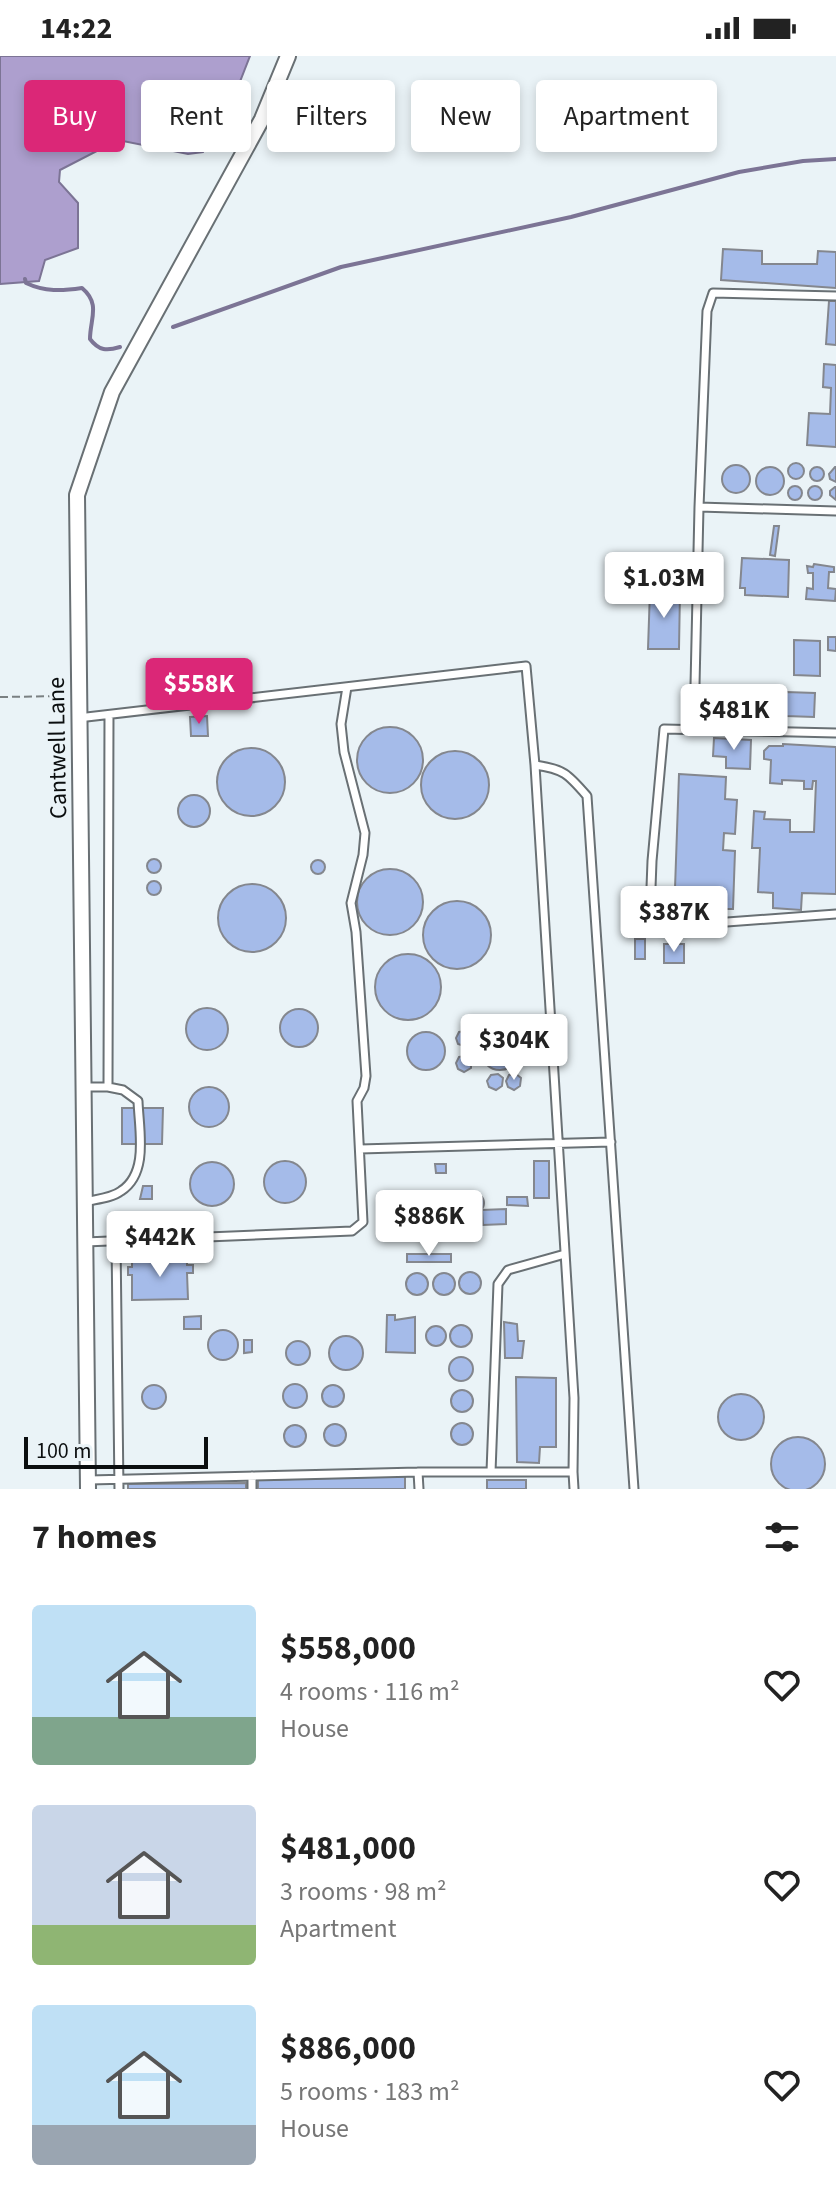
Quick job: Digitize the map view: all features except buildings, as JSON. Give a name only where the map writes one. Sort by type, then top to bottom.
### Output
[{"type":"street","name":"Cantwell Lane","points":[[88,1485],[77,495],[112,392],[262,119],[288,56]]},
{"type":"lane","points":[[694,730],[707,311],[713,293],[836,296]]},
{"type":"lane","points":[[699,507],[836,511]]},
{"type":"lane","points":[[78,718],[526,666],[535,765],[574,1398],[574,1489]]},
{"type":"lane","points":[[85,1242],[357,1230],[363,1222],[357,1101],[366,1076],[356,932],[351,903],[365,833],[341,724],[347,687]]},
{"type":"lane","points":[[108,1087],[109,715]]},
{"type":"lane","points":[[836,733],[664,729],[650,914],[673,926],[836,914]]},
{"type":"lane","points":[[535,765],[559,768],[570,775],[587,796],[634,1489]]},
{"type":"lane","points":[[83,1087],[123,1090],[138,1101],[140,1163],[135,1180],[119,1193],[84,1202]]},
{"type":"lane","points":[[360,1149],[611,1142]]},
{"type":"lane","points":[[116,1240],[119,1489]]},
{"type":"lane","points":[[491,1472],[498,1284],[508,1270],[565,1254]]},
{"type":"lane","points":[[418,1472],[419,1489]]},
{"type":"lane","points":[[88,1485],[119,1479],[573,1472]]},
{"type":"lane","points":[[252,1476],[252,1489]]},
{"type":"path","points":[[0,697],[78,696]]},
{"type":"shaded area","points":[[0,56],[250,56],[241,80],[141,80],[141,145],[125,141],[125,80],[24,80],[24,152],[95,152],[60,170],[59,182],[78,203],[78,248],[45,260],[39,281],[0,284]]},
{"type":"waterway","points":[[173,327],[341,267],[571,217],[739,172],[803,161],[836,159]]},
{"type":"waterway","points":[[25,279],[26,283],[47,289],[82,288],[93,306],[90,339],[104,349],[120,347]]}]
